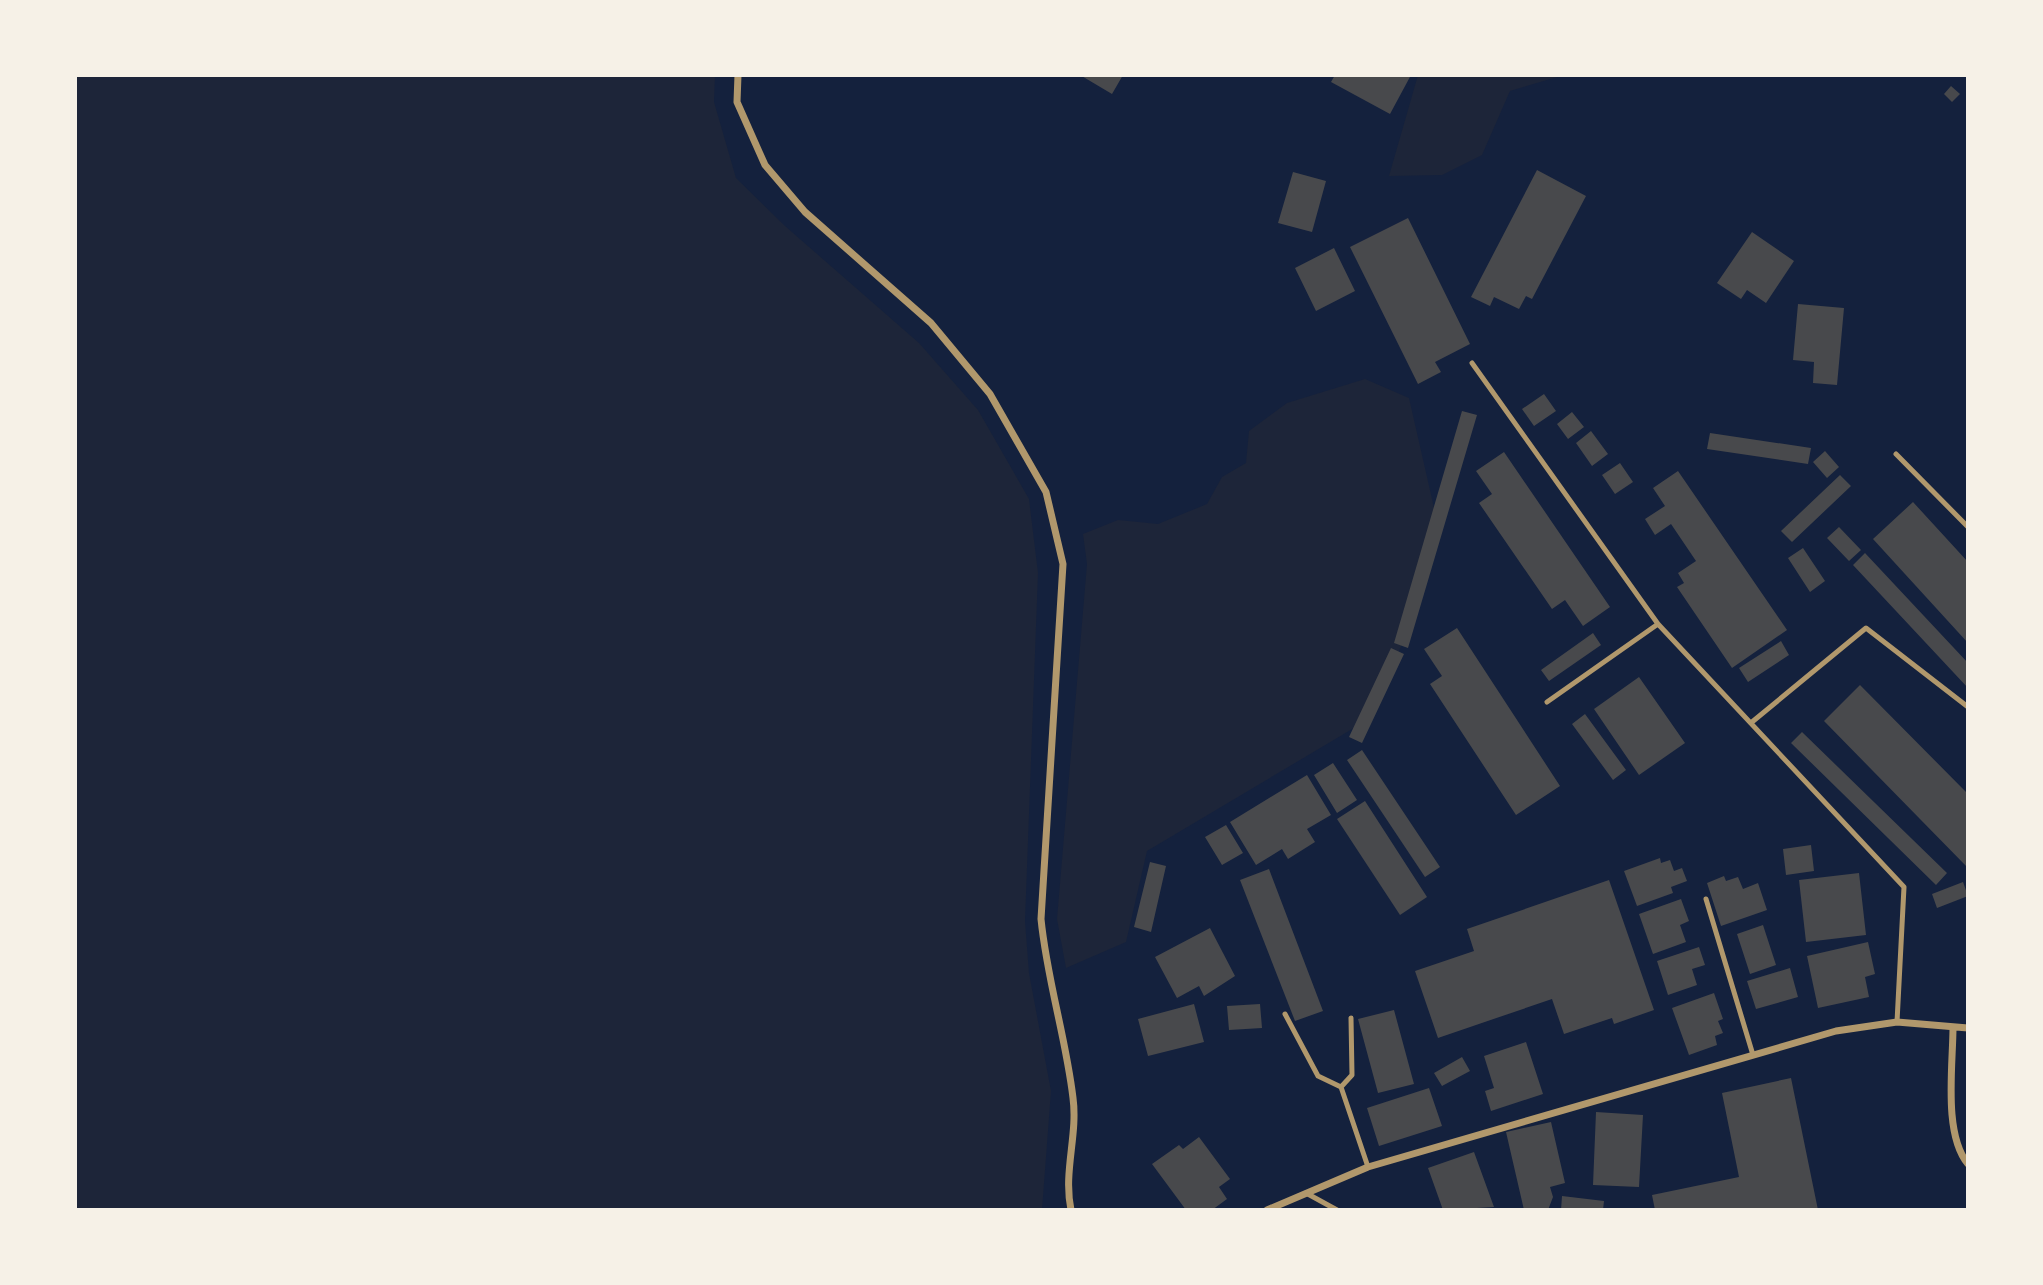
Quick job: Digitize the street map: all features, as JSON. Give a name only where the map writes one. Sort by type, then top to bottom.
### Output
[{"type":"street","points":[[738,75],[737,102],[765,165],[805,212],[931,323],[990,394],[1046,492],[1063,564],[1041,919],[1045,968],[1074,1100],[1067,1189],[1071,1210]]},
{"type":"street","points":[[1267,1210],[1368,1167],[1836,1031],[1898,1022],[1968,1028]]},
{"type":"street","points":[[1953,1027],[1952,1121],[1961,1156],[1968,1164]]},
{"type":"lane","points":[[1472,363],[1658,624],[1904,887],[1898,1022]]},
{"type":"lane","points":[[1896,454],[1968,527]]},
{"type":"lane","points":[[1547,702],[1658,624]]},
{"type":"lane","points":[[1752,722],[1866,628],[1968,707]]},
{"type":"lane","points":[[1706,899],[1753,1055]]},
{"type":"lane","points":[[1285,1014],[1318,1076],[1341,1087],[1368,1167]]},
{"type":"lane","points":[[1341,1087],[1352,1075],[1351,1018]]},
{"type":"lane","points":[[1306,1193],[1337,1210]]},
{"type":"shaded area","points":[[75,75],[715,75],[714,102],[736,178],[785,226],[919,343],[978,410],[1029,499],[1038,573],[1025,921],[1029,973],[1051,1091],[1042,1210],[75,1210]]},
{"type":"shaded area","points":[[1418,75],[1564,75],[1510,91],[1482,155],[1442,175],[1389,176]]},
{"type":"shaded area","points":[[1365,379],[1409,398],[1435,512],[1418,608],[1369,719],[1147,851],[1126,942],[1066,968],[1057,919],[1087,564],[1083,534],[1118,520],[1158,524],[1207,504],[1222,477],[1246,463],[1249,431],[1287,403]]},
{"type":"building","points":[[1080,75],[1123,75],[1112,94]]},
{"type":"building","points":[[1335,75],[1411,75],[1390,114],[1331,82]]},
{"type":"building","points":[[1951,86],[1960,94],[1952,102],[1944,94]]},
{"type":"building","points":[[1537,170],[1586,196],[1532,299],[1526,296],[1519,309],[1494,297],[1490,306],[1471,297]]},
{"type":"building","points":[[1293,172],[1326,181],[1312,232],[1278,223]]},
{"type":"building","points":[[1408,218],[1470,344],[1435,362],[1441,372],[1418,384],[1350,247]]},
{"type":"building","points":[[1752,232],[1794,261],[1766,303],[1747,290],[1741,299],[1717,283]]},
{"type":"building","points":[[1334,248],[1355,291],[1316,311],[1295,268]]},
{"type":"building","points":[[1798,304],[1844,308],[1837,385],[1813,383],[1814,362],[1793,360]]},
{"type":"building","points":[[1544,394],[1556,411],[1534,426],[1522,409]]},
{"type":"building","points":[[1462,411],[1477,415],[1408,648],[1394,643]]},
{"type":"building","points":[[1572,412],[1584,427],[1568,439],[1557,424]]},
{"type":"building","points":[[1591,431],[1608,454],[1592,466],[1576,443]]},
{"type":"building","points":[[1710,433],[1811,448],[1808,464],[1707,449]]},
{"type":"building","points":[[1825,451],[1839,467],[1827,478],[1813,462]]},
{"type":"building","points":[[1504,452],[1610,607],[1583,626],[1565,600],[1552,609],[1479,503],[1492,494],[1476,471]]},
{"type":"building","points":[[1620,463],[1633,482],[1615,494],[1602,475]]},
{"type":"building","points":[[1678,471],[1787,630],[1732,668],[1677,587],[1684,583],[1678,573],[1696,561],[1671,524],[1655,535],[1645,519],[1665,506],[1653,488]]},
{"type":"building","points":[[1840,475],[1851,486],[1792,542],[1781,531]]},
{"type":"building","points":[[1913,502],[1968,562],[1968,643],[1873,539]]},
{"type":"building","points":[[1839,527],[1861,550],[1849,561],[1827,538]]},
{"type":"building","points":[[1803,548],[1825,581],[1810,592],[1788,558]]},
{"type":"building","points":[[1865,553],[1968,663],[1968,688],[1853,565]]},
{"type":"building","points":[[1457,628],[1560,786],[1516,815],[1430,684],[1442,676],[1424,649]]},
{"type":"building","points":[[1593,633],[1601,645],[1549,681],[1541,670]]},
{"type":"building","points":[[1781,641],[1789,655],[1748,682],[1739,668]]},
{"type":"building","points":[[1391,648],[1404,654],[1362,743],[1349,737]]},
{"type":"building","points":[[1639,677],[1685,743],[1639,775],[1594,709]]},
{"type":"building","points":[[1860,685],[1968,794],[1968,868],[1824,721]]},
{"type":"building","points":[[1585,714],[1626,770],[1613,780],[1572,724]]},
{"type":"building","points":[[1802,732],[1947,873],[1936,885],[1791,743]]},
{"type":"building","points":[[1362,750],[1440,867],[1425,877],[1347,760]]},
{"type":"building","points":[[1333,763],[1357,800],[1337,813],[1314,775]]},
{"type":"building","points":[[1307,775],[1331,815],[1307,829],[1315,842],[1288,859],[1282,849],[1256,865],[1230,822]]},
{"type":"building","points":[[1365,801],[1427,897],[1400,915],[1337,819]]},
{"type":"building","points":[[1226,825],[1243,853],[1222,865],[1205,837]]},
{"type":"building","points":[[1811,845],[1814,871],[1786,875],[1783,849]]},
{"type":"building","points":[[1660,858],[1661,863],[1670,860],[1674,871],[1682,868],[1687,881],[1671,887],[1673,893],[1637,906],[1624,871]]},
{"type":"building","points":[[1150,862],[1166,866],[1151,932],[1134,927]]},
{"type":"building","points":[[1269,869],[1323,1011],[1295,1021],[1240,880]]},
{"type":"building","points":[[1859,873],[1866,935],[1806,942],[1799,880]]},
{"type":"building","points":[[1724,876],[1726,881],[1738,877],[1743,889],[1758,883],[1767,910],[1721,926],[1707,883]]},
{"type":"building","points":[[1609,880],[1654,1010],[1614,1024],[1612,1018],[1564,1034],[1552,999],[1438,1038],[1415,971],[1474,951],[1467,929]]},
{"type":"building","points":[[1963,882],[1968,896],[1937,908],[1932,894]]},
{"type":"building","points":[[1681,899],[1689,921],[1680,925],[1686,942],[1653,954],[1639,914]]},
{"type":"building","points":[[1763,925],[1776,965],[1750,974],[1737,934]]},
{"type":"building","points":[[1210,928],[1235,976],[1204,996],[1199,986],[1177,998],[1155,957]]},
{"type":"building","points":[[1868,942],[1875,974],[1865,977],[1869,997],[1818,1008],[1807,956]]},
{"type":"building","points":[[1699,947],[1705,965],[1692,969],[1697,985],[1668,995],[1657,961]]},
{"type":"building","points":[[1790,968],[1798,997],[1756,1009],[1747,981]]},
{"type":"building","points":[[1714,993],[1723,1019],[1718,1021],[1723,1033],[1715,1036],[1717,1045],[1689,1055],[1672,1008]]},
{"type":"building","points":[[1194,1004],[1204,1042],[1148,1056],[1138,1019]]},
{"type":"building","points":[[1260,1004],[1262,1028],[1229,1030],[1227,1006]]},
{"type":"building","points":[[1394,1010],[1414,1084],[1378,1093],[1358,1019]]},
{"type":"building","points":[[1526,1042],[1543,1094],[1491,1111],[1485,1091],[1494,1088],[1484,1056]]},
{"type":"building","points":[[1462,1057],[1470,1071],[1442,1086],[1434,1073]]},
{"type":"building","points":[[1791,1078],[1818,1210],[1655,1210],[1652,1195],[1739,1177],[1722,1093]]},
{"type":"building","points":[[1429,1088],[1442,1126],[1379,1146],[1367,1108]]},
{"type":"building","points":[[1596,1112],[1643,1115],[1639,1187],[1593,1185]]},
{"type":"building","points":[[1551,1122],[1565,1183],[1550,1187],[1553,1197],[1548,1210],[1524,1210],[1506,1132]]},
{"type":"building","points":[[1199,1137],[1230,1179],[1219,1187],[1227,1199],[1212,1210],[1186,1210],[1152,1164],[1179,1145],[1183,1149]]},
{"type":"building","points":[[1474,1152],[1494,1207],[1443,1210],[1428,1168]]},
{"type":"building","points":[[1562,1196],[1604,1201],[1603,1210],[1561,1210]]}]
